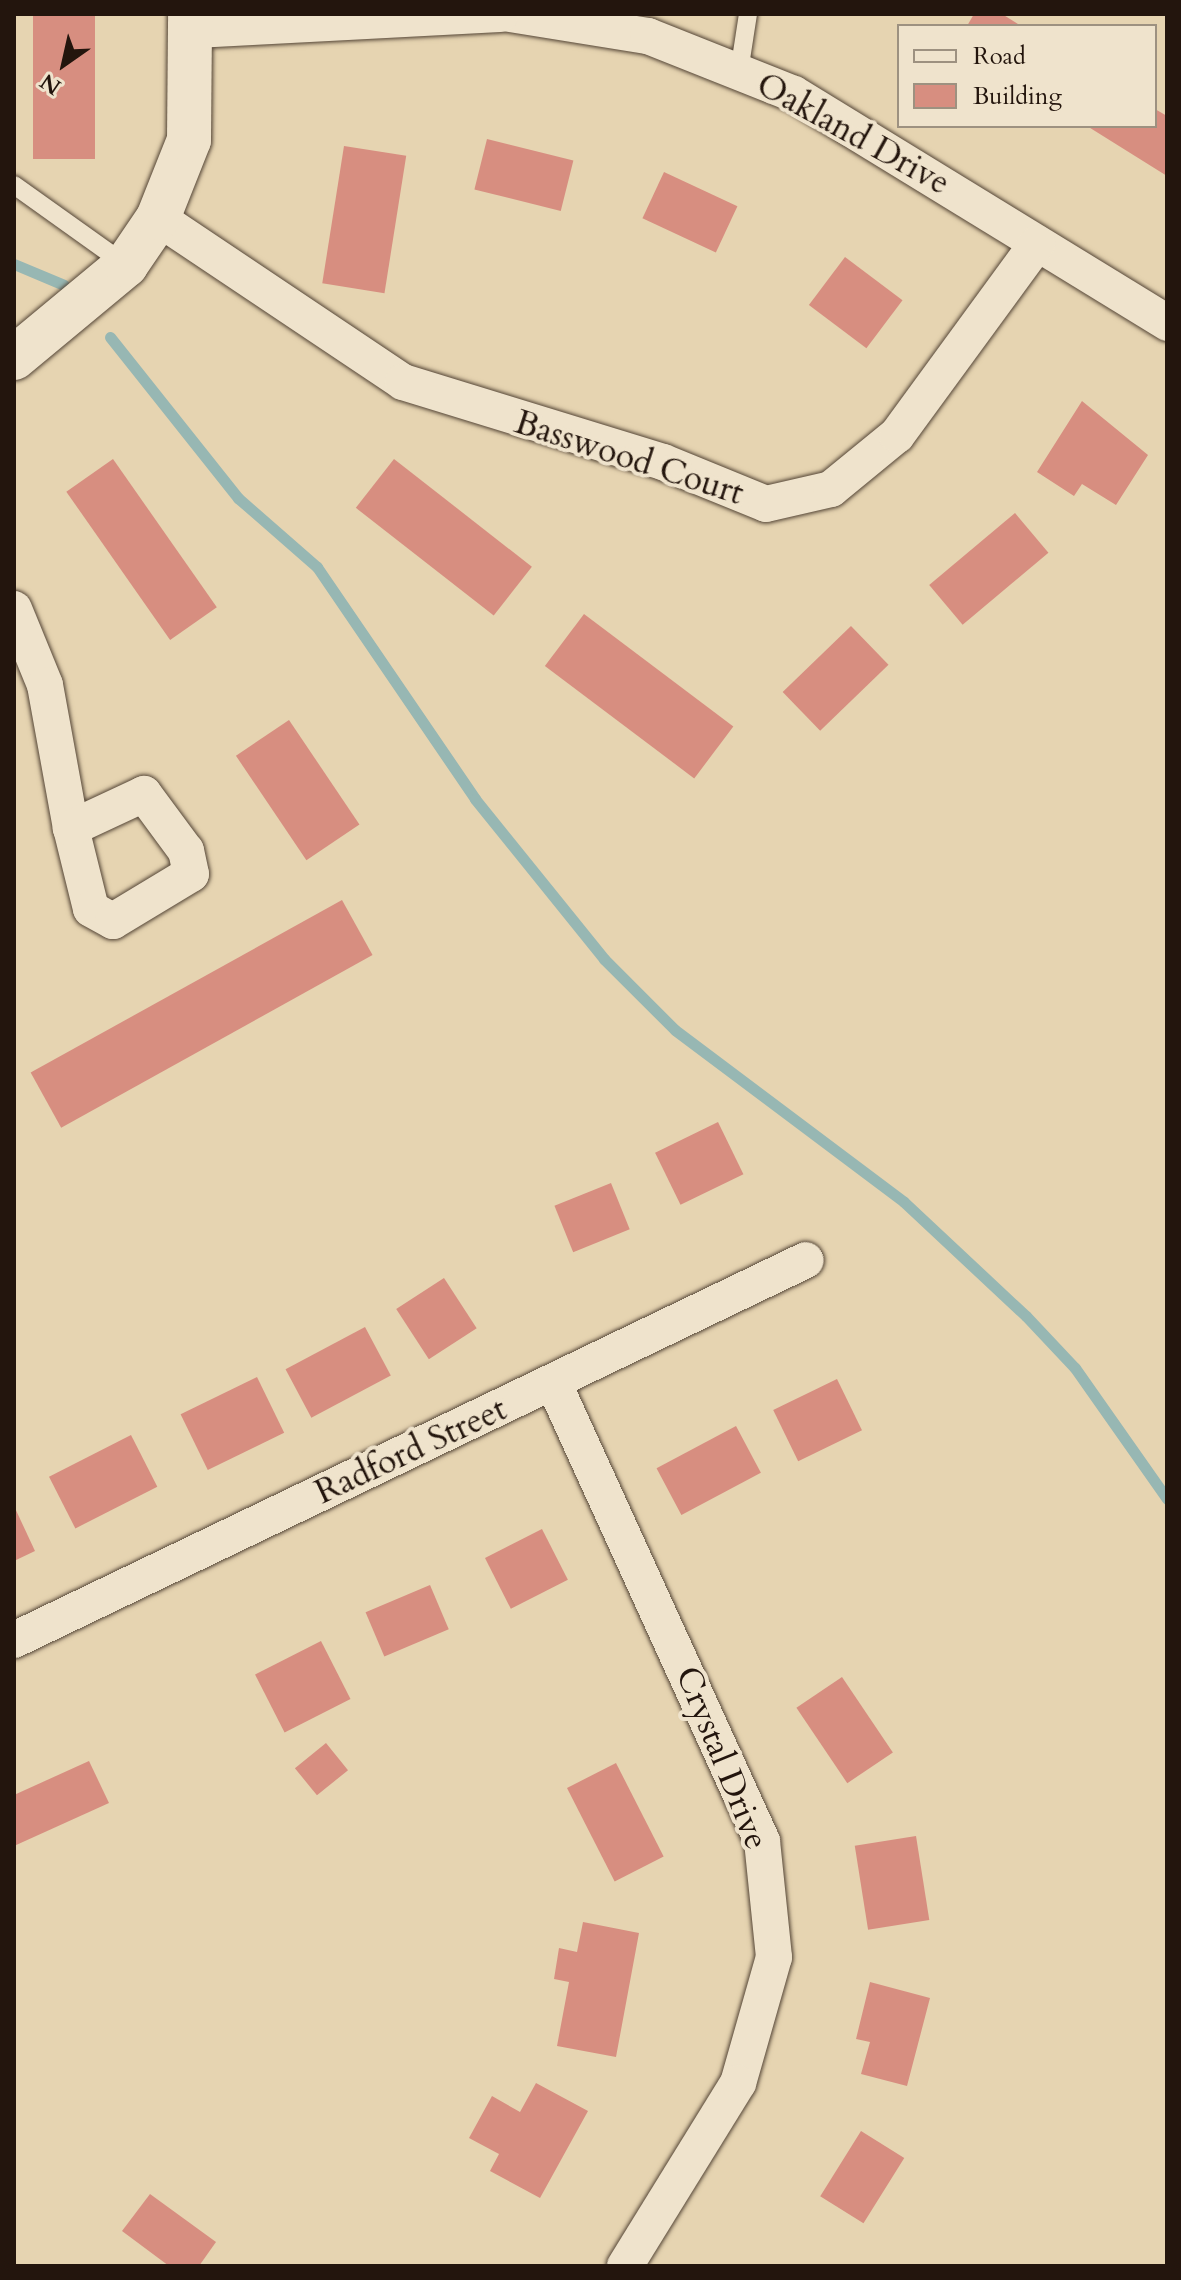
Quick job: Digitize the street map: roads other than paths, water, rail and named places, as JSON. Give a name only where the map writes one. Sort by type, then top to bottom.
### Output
[{"type":"street","points":[[14,358],[144,238],[189,140],[192,22],[501,14]]},
{"type":"street","name":"Oakland Drive","points":[[510,14],[648,36],[739,72],[895,152],[1167,323]]},
{"type":"street","name":"Basswood Court","points":[[144,238],[403,382],[663,462],[766,504],[831,489],[897,435],[1037,244]]},
{"type":"street","points":[[14,609],[45,685],[71,828]]},
{"type":"street","name":"Radford Street","points":[[14,1640],[554,1384],[806,1260]]},
{"type":"street","name":"Crystal Drive","points":[[554,1384],[762,1841],[774,1957],[738,2083],[625,2266]]},
{"type":"lane","points":[[739,72],[748,14]]},
{"type":"lane","points":[[14,185],[144,238]]},
{"type":"waterway","points":[[14,264],[64,285]]},
{"type":"waterway","points":[[110,337],[238,498],[317,567],[475,799],[604,959],[675,1030],[904,1202],[1026,1316],[1075,1368],[1167,1499]]}]
